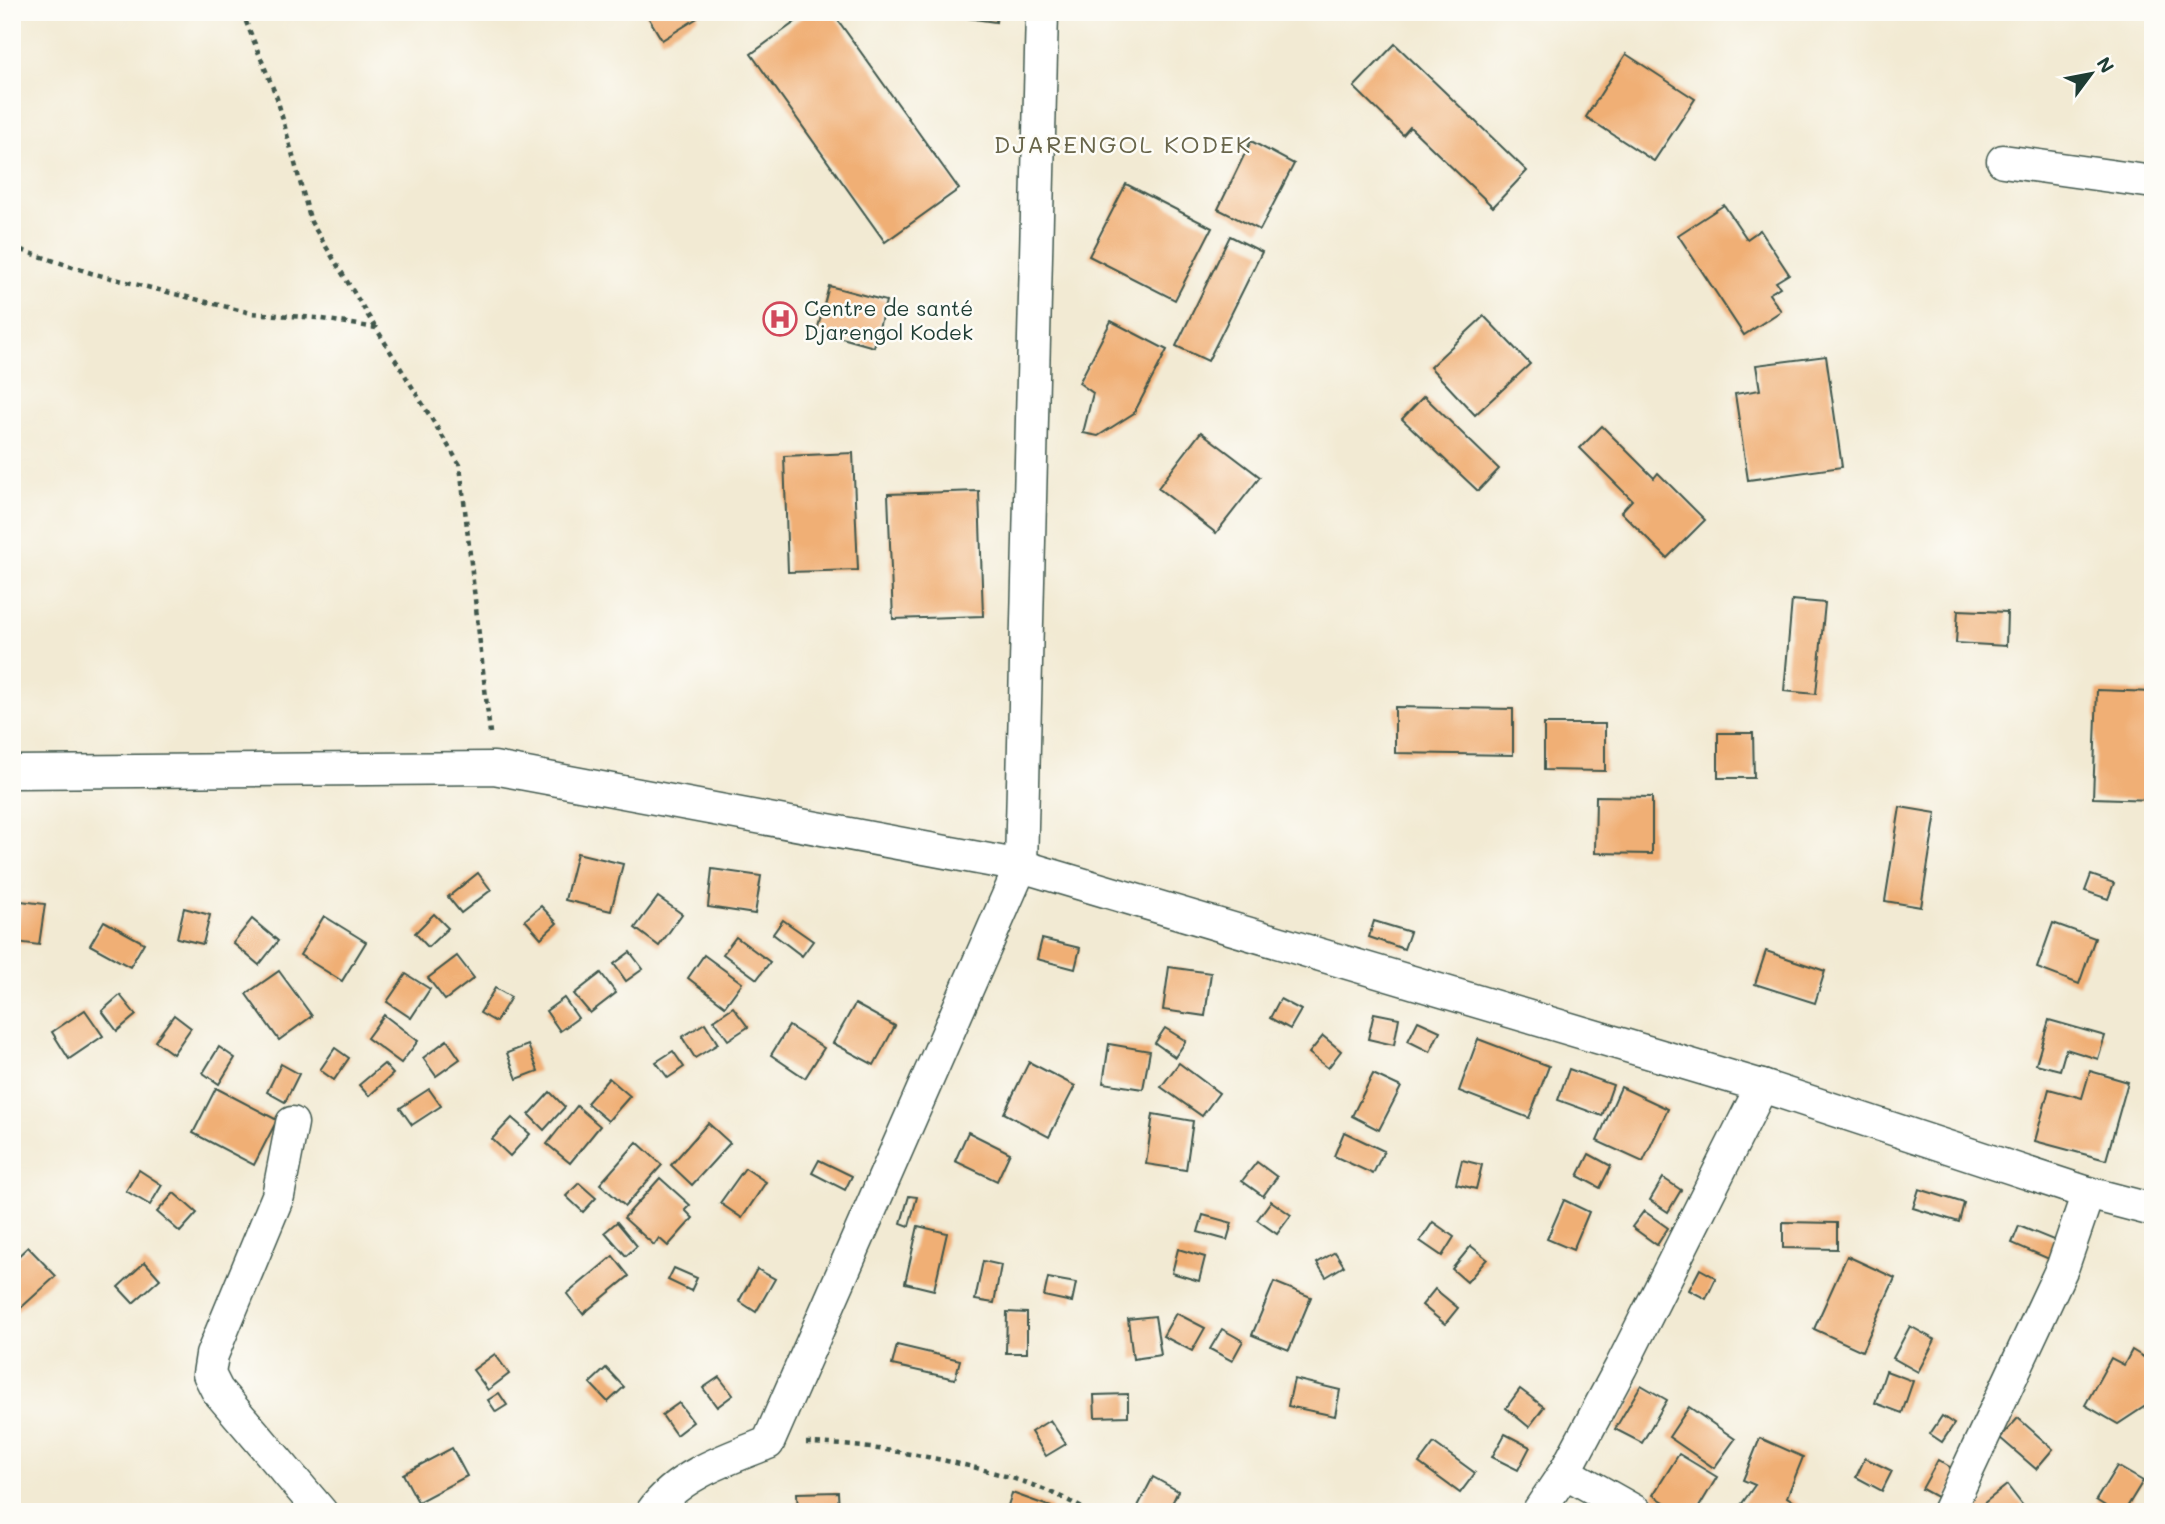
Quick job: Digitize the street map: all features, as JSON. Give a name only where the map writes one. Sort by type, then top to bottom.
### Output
[{"type":"street","points":[[652,1512],[674,1488],[721,1462],[768,1443],[1021,866],[1042,12]]},
{"type":"street","points":[[2003,161],[2153,182]]},
{"type":"street","points":[[12,772],[494,768],[1021,866],[1762,1086],[2088,1193],[2153,1210]]},
{"type":"street","points":[[1538,1512],[1565,1472],[1621,1367],[1762,1086]]},
{"type":"street","points":[[292,1123],[278,1196],[212,1355],[209,1374],[217,1390],[321,1512]]},
{"type":"street","points":[[1948,1512],[2063,1266],[2088,1193]]},
{"type":"street","points":[[1565,1472],[1636,1512]]},
{"type":"path","points":[[242,12],[277,98],[310,222],[460,466],[494,768]]},
{"type":"path","points":[[12,247],[91,273],[251,313],[317,318],[376,328]]},
{"type":"path","points":[[768,1443],[846,1444],[998,1473],[1036,1485],[1088,1512]]},
{"type":"building","points":[[645,12],[696,12],[699,17],[662,40]]},
{"type":"building","points":[[809,12],[832,12],[959,189],[885,242],[751,54]]},
{"type":"building","points":[[925,12],[997,12],[996,22]]},
{"type":"building","points":[[1395,44],[1527,171],[1493,207],[1410,127],[1403,135],[1354,87]]},
{"type":"building","points":[[1626,54],[1695,99],[1654,161],[1586,117]]},
{"type":"building","points":[[1251,141],[1294,164],[1260,230],[1218,209]]},
{"type":"building","points":[[1126,184],[1212,228],[1175,300],[1089,256]]},
{"type":"building","points":[[1724,205],[1747,239],[1760,230],[1789,274],[1776,282],[1780,287],[1769,294],[1781,311],[1744,335],[1678,235]]},
{"type":"building","points":[[1230,236],[1262,252],[1208,361],[1176,346]]},
{"type":"building","points":[[829,286],[886,301],[874,347],[817,331]]},
{"type":"building","points":[[1484,316],[1530,364],[1475,415],[1430,367]]},
{"type":"building","points":[[1111,321],[1167,350],[1134,413],[1098,436],[1083,433],[1093,393],[1079,383]]},
{"type":"building","points":[[1826,356],[1842,467],[1748,480],[1735,394],[1760,390],[1756,365]]},
{"type":"building","points":[[1424,396],[1499,469],[1478,491],[1402,419]]},
{"type":"building","points":[[1602,426],[1654,478],[1658,473],[1705,520],[1667,558],[1621,512],[1632,500],[1580,448]]},
{"type":"building","points":[[1201,432],[1260,477],[1216,533],[1158,488]]},
{"type":"building","points":[[853,453],[858,570],[788,572],[784,456]]},
{"type":"building","points":[[979,491],[983,616],[893,619],[888,494]]},
{"type":"building","points":[[1792,600],[1825,603],[1816,694],[1784,691]]},
{"type":"building","points":[[1958,610],[2007,612],[2006,646],[1956,643]]},
{"type":"building","points":[[2097,690],[2153,692],[2153,800],[2093,798]]},
{"type":"building","points":[[1395,707],[1513,709],[1513,755],[1395,753]]},
{"type":"building","points":[[1544,724],[1605,724],[1605,771],[1544,770]]},
{"type":"building","points":[[1718,733],[1753,733],[1754,778],[1718,778]]},
{"type":"building","points":[[1596,796],[1652,797],[1652,854],[1595,853]]},
{"type":"building","points":[[1900,807],[1936,813],[1921,907],[1885,901]]},
{"type":"building","points":[[577,853],[623,864],[611,911],[565,900]]},
{"type":"building","points":[[712,869],[761,876],[755,914],[708,907]]},
{"type":"building","points":[[478,873],[491,890],[461,913],[448,897]]},
{"type":"building","points":[[2091,875],[2114,883],[2108,899],[2085,891]]},
{"type":"building","points":[[658,897],[682,914],[659,946],[635,928]]},
{"type":"building","points":[[21,901],[45,904],[39,945],[16,942]]},
{"type":"building","points":[[541,906],[557,923],[541,938],[525,920]]},
{"type":"building","points":[[184,908],[210,915],[203,944],[177,938]]},
{"type":"building","points":[[434,914],[448,928],[428,947],[415,933]]},
{"type":"building","points":[[324,916],[366,942],[342,981],[300,955]]},
{"type":"building","points":[[252,919],[278,941],[259,965],[233,943]]},
{"type":"building","points":[[783,920],[813,941],[802,956],[773,934]]},
{"type":"building","points":[[104,921],[144,943],[130,967],[90,945]]},
{"type":"building","points":[[1374,921],[1410,932],[1404,949],[1369,937]]},
{"type":"building","points":[[2053,923],[2095,938],[2079,984],[2037,968]]},
{"type":"building","points":[[736,937],[770,962],[757,979],[723,954]]},
{"type":"building","points":[[1042,939],[1080,948],[1075,969],[1037,959]]},
{"type":"building","points":[[1766,951],[1825,971],[1815,1003],[1755,984]]},
{"type":"building","points":[[630,952],[643,969],[626,981],[614,964]]},
{"type":"building","points":[[704,955],[742,983],[725,1006],[688,978]]},
{"type":"building","points":[[457,956],[474,978],[445,1000],[428,978]]},
{"type":"building","points":[[1169,967],[1211,973],[1205,1016],[1163,1010]]},
{"type":"building","points":[[279,971],[312,1016],[279,1040],[246,994]]},
{"type":"building","points":[[601,973],[616,993],[590,1013],[574,994]]},
{"type":"building","points":[[406,974],[430,989],[411,1018],[387,1002]]},
{"type":"building","points":[[495,988],[511,997],[496,1022],[480,1013]]},
{"type":"building","points":[[120,995],[136,1015],[117,1031],[102,1011]]},
{"type":"building","points":[[564,998],[578,1018],[560,1031],[546,1011]]},
{"type":"building","points":[[1280,999],[1301,1010],[1290,1029],[1270,1018]]},
{"type":"building","points":[[855,1004],[895,1026],[874,1065],[833,1043]]},
{"type":"building","points":[[733,1007],[748,1027],[728,1040],[714,1020]]},
{"type":"building","points":[[85,1010],[103,1036],[69,1059],[52,1032]]},
{"type":"building","points":[[1374,1013],[1399,1018],[1394,1045],[1368,1039]]},
{"type":"building","points":[[174,1015],[191,1028],[173,1054],[155,1041]]},
{"type":"building","points":[[384,1015],[418,1041],[401,1063],[367,1038]]},
{"type":"building","points":[[2049,1020],[2105,1036],[2098,1059],[2066,1049],[2060,1070],[2036,1064]]},
{"type":"building","points":[[1418,1021],[1440,1031],[1430,1052],[1408,1041]]},
{"type":"building","points":[[705,1023],[718,1044],[695,1058],[682,1037]]},
{"type":"building","points":[[789,1026],[824,1048],[805,1078],[771,1055]]},
{"type":"building","points":[[1165,1028],[1186,1041],[1175,1057],[1155,1043]]},
{"type":"building","points":[[1323,1036],[1341,1051],[1328,1068],[1309,1053]]},
{"type":"building","points":[[1478,1039],[1549,1066],[1529,1118],[1459,1091]]},
{"type":"building","points":[[447,1040],[460,1059],[436,1076],[423,1058]]},
{"type":"building","points":[[1109,1044],[1150,1051],[1143,1089],[1103,1083]]},
{"type":"building","points":[[528,1045],[538,1071],[517,1079],[507,1053]]},
{"type":"building","points":[[219,1047],[235,1058],[219,1084],[203,1073]]},
{"type":"building","points":[[335,1048],[349,1058],[334,1080],[320,1070]]},
{"type":"building","points":[[673,1051],[684,1067],[668,1078],[656,1062]]},
{"type":"building","points":[[1029,1062],[1075,1086],[1049,1137],[1004,1113]]},
{"type":"building","points":[[1179,1063],[1219,1093],[1202,1116],[1161,1087]]},
{"type":"building","points":[[281,1064],[299,1074],[285,1102],[267,1092]]},
{"type":"building","points":[[384,1064],[393,1074],[369,1096],[359,1085]]},
{"type":"building","points":[[1569,1069],[1613,1085],[1602,1116],[1558,1100]]},
{"type":"building","points":[[2090,1071],[2128,1082],[2106,1160],[2035,1141],[2049,1089],[2082,1098]]},
{"type":"building","points":[[1373,1074],[1401,1087],[1379,1130],[1352,1116]]},
{"type":"building","points":[[609,1078],[630,1096],[608,1121],[587,1103]]},
{"type":"building","points":[[1621,1087],[1668,1109],[1643,1162],[1597,1141]]},
{"type":"building","points":[[216,1088],[277,1120],[254,1165],[193,1133]]},
{"type":"building","points":[[429,1089],[441,1106],[412,1125],[400,1108]]},
{"type":"building","points":[[550,1092],[565,1107],[544,1130],[529,1115]]},
{"type":"building","points":[[577,1106],[600,1126],[570,1163],[547,1144]]},
{"type":"building","points":[[1153,1114],[1193,1121],[1186,1170],[1146,1164]]},
{"type":"building","points":[[512,1118],[530,1134],[510,1156],[492,1139]]},
{"type":"building","points":[[708,1123],[730,1143],[692,1185],[671,1165]]},
{"type":"building","points":[[968,1132],[1010,1153],[997,1181],[955,1161]]},
{"type":"building","points":[[1344,1132],[1384,1151],[1373,1174],[1334,1156]]},
{"type":"building","points":[[637,1142],[662,1165],[625,1206],[600,1184]]},
{"type":"building","points":[[1589,1154],[1611,1166],[1600,1188],[1578,1176]]},
{"type":"building","points":[[819,1160],[852,1176],[845,1190],[812,1173]]},
{"type":"building","points":[[1462,1160],[1482,1165],[1476,1189],[1456,1184]]},
{"type":"building","points":[[1257,1162],[1277,1177],[1263,1196],[1242,1181]]},
{"type":"building","points":[[745,1168],[766,1182],[742,1218],[720,1203]]},
{"type":"building","points":[[139,1170],[162,1185],[150,1205],[126,1191]]},
{"type":"building","points":[[660,1178],[690,1205],[685,1210],[693,1218],[668,1246],[659,1238],[654,1245],[624,1218]]},
{"type":"building","points":[[1663,1178],[1681,1190],[1668,1212],[1650,1200]]},
{"type":"building","points":[[579,1183],[596,1198],[583,1212],[566,1196]]},
{"type":"building","points":[[1919,1189],[1964,1203],[1959,1222],[1913,1208]]},
{"type":"building","points":[[174,1193],[197,1213],[180,1232],[157,1212]]},
{"type":"building","points":[[909,1196],[917,1197],[909,1226],[901,1223]]},
{"type":"building","points":[[1564,1200],[1589,1212],[1573,1250],[1547,1239]]},
{"type":"building","points":[[1271,1201],[1291,1215],[1277,1234],[1257,1220]]},
{"type":"building","points":[[1644,1211],[1668,1228],[1657,1245],[1632,1227]]},
{"type":"building","points":[[1203,1215],[1232,1223],[1227,1240],[1198,1232]]},
{"type":"building","points":[[617,1222],[637,1246],[626,1256],[605,1232]]},
{"type":"building","points":[[1433,1222],[1454,1237],[1442,1256],[1420,1241]]},
{"type":"building","points":[[1783,1222],[1837,1223],[1837,1249],[1783,1248]]},
{"type":"building","points":[[918,1226],[947,1233],[934,1290],[905,1283]]},
{"type":"building","points":[[2019,1226],[2056,1241],[2049,1259],[2012,1243]]},
{"type":"building","points":[[1471,1246],[1487,1259],[1467,1282],[1452,1269]]},
{"type":"building","points":[[28,1247],[56,1276],[12,1316],[12,1262]]},
{"type":"building","points":[[1178,1249],[1205,1257],[1199,1281],[1172,1273]]},
{"type":"building","points":[[1335,1252],[1344,1266],[1326,1277],[1317,1263]]},
{"type":"building","points":[[613,1256],[629,1276],[583,1314],[567,1294]]},
{"type":"building","points":[[1847,1256],[1895,1278],[1862,1351],[1814,1329]]},
{"type":"building","points":[[983,1261],[1001,1265],[994,1303],[975,1300]]},
{"type":"building","points":[[145,1262],[160,1279],[133,1303],[118,1287]]},
{"type":"building","points":[[674,1268],[697,1278],[691,1291],[668,1280]]},
{"type":"building","points":[[757,1269],[775,1279],[756,1312],[739,1301]]},
{"type":"building","points":[[1700,1269],[1716,1278],[1706,1299],[1689,1290]]},
{"type":"building","points":[[1048,1278],[1076,1283],[1072,1302],[1044,1296]]},
{"type":"building","points":[[1274,1282],[1311,1297],[1289,1350],[1252,1335]]},
{"type":"building","points":[[1435,1289],[1458,1308],[1445,1324],[1422,1305]]},
{"type":"building","points":[[1007,1312],[1027,1313],[1027,1353],[1006,1353]]},
{"type":"building","points":[[1176,1313],[1205,1328],[1192,1351],[1163,1336]]},
{"type":"building","points":[[1155,1316],[1161,1355],[1133,1359],[1128,1319]]},
{"type":"building","points":[[1910,1326],[1935,1340],[1918,1372],[1893,1358]]},
{"type":"building","points":[[1222,1329],[1243,1341],[1232,1361],[1210,1349]]},
{"type":"building","points":[[897,1345],[960,1360],[955,1379],[892,1365]]},
{"type":"building","points":[[2132,1350],[2153,1363],[2153,1401],[2118,1424],[2085,1405],[2111,1358],[2124,1365]]},
{"type":"building","points":[[495,1354],[509,1374],[488,1390],[473,1370]]},
{"type":"building","points":[[606,1368],[624,1387],[608,1402],[590,1383]]},
{"type":"building","points":[[1886,1371],[1913,1381],[1902,1413],[1875,1403]]},
{"type":"building","points":[[719,1377],[733,1395],[717,1407],[703,1388]]},
{"type":"building","points":[[1294,1379],[1340,1390],[1335,1416],[1288,1406]]},
{"type":"building","points":[[1641,1385],[1667,1400],[1642,1443],[1615,1429]]},
{"type":"building","points":[[1520,1389],[1544,1407],[1529,1427],[1506,1408]]},
{"type":"building","points":[[499,1393],[507,1405],[496,1412],[488,1400]]},
{"type":"building","points":[[1128,1394],[1128,1416],[1095,1417],[1094,1395]]},
{"type":"building","points":[[679,1403],[693,1422],[676,1435],[662,1415]]},
{"type":"building","points":[[1689,1407],[1735,1439],[1714,1468],[1669,1437]]},
{"type":"building","points":[[1942,1416],[1954,1424],[1942,1442],[1930,1434]]},
{"type":"building","points":[[2018,1418],[2053,1449],[2036,1469],[2000,1438]]},
{"type":"building","points":[[1050,1420],[1066,1444],[1046,1456],[1031,1432]]},
{"type":"building","points":[[1505,1434],[1530,1447],[1518,1470],[1492,1457]]},
{"type":"building","points":[[1760,1438],[1803,1457],[1787,1497],[1805,1509],[1804,1512],[1738,1509],[1755,1485],[1743,1480]]},
{"type":"building","points":[[1434,1443],[1475,1473],[1460,1493],[1419,1463]]},
{"type":"building","points":[[452,1448],[467,1476],[418,1502],[403,1474]]},
{"type":"building","points":[[1679,1454],[1717,1477],[1696,1512],[1680,1512],[1653,1495]]},
{"type":"building","points":[[1865,1458],[1892,1471],[1882,1491],[1856,1477]]},
{"type":"building","points":[[1938,1460],[1960,1473],[1944,1501],[1922,1489]]},
{"type":"building","points":[[2117,1466],[2143,1481],[2124,1512],[2115,1512],[2096,1500]]},
{"type":"building","points":[[1153,1477],[1178,1491],[1168,1512],[1135,1512]]},
{"type":"building","points":[[2007,1485],[2024,1507],[2018,1512],[1973,1512]]},
{"type":"building","points":[[838,1492],[839,1512],[798,1512],[797,1493]]},
{"type":"building","points":[[1012,1493],[1051,1507],[1050,1512],[1006,1512]]},
{"type":"place","name":"Centre de santé Djarengol Kodek","points":[[780,319]]},
{"type":"district","name":"DJARENGOL KODEK","points":[[1123,143]]}]
